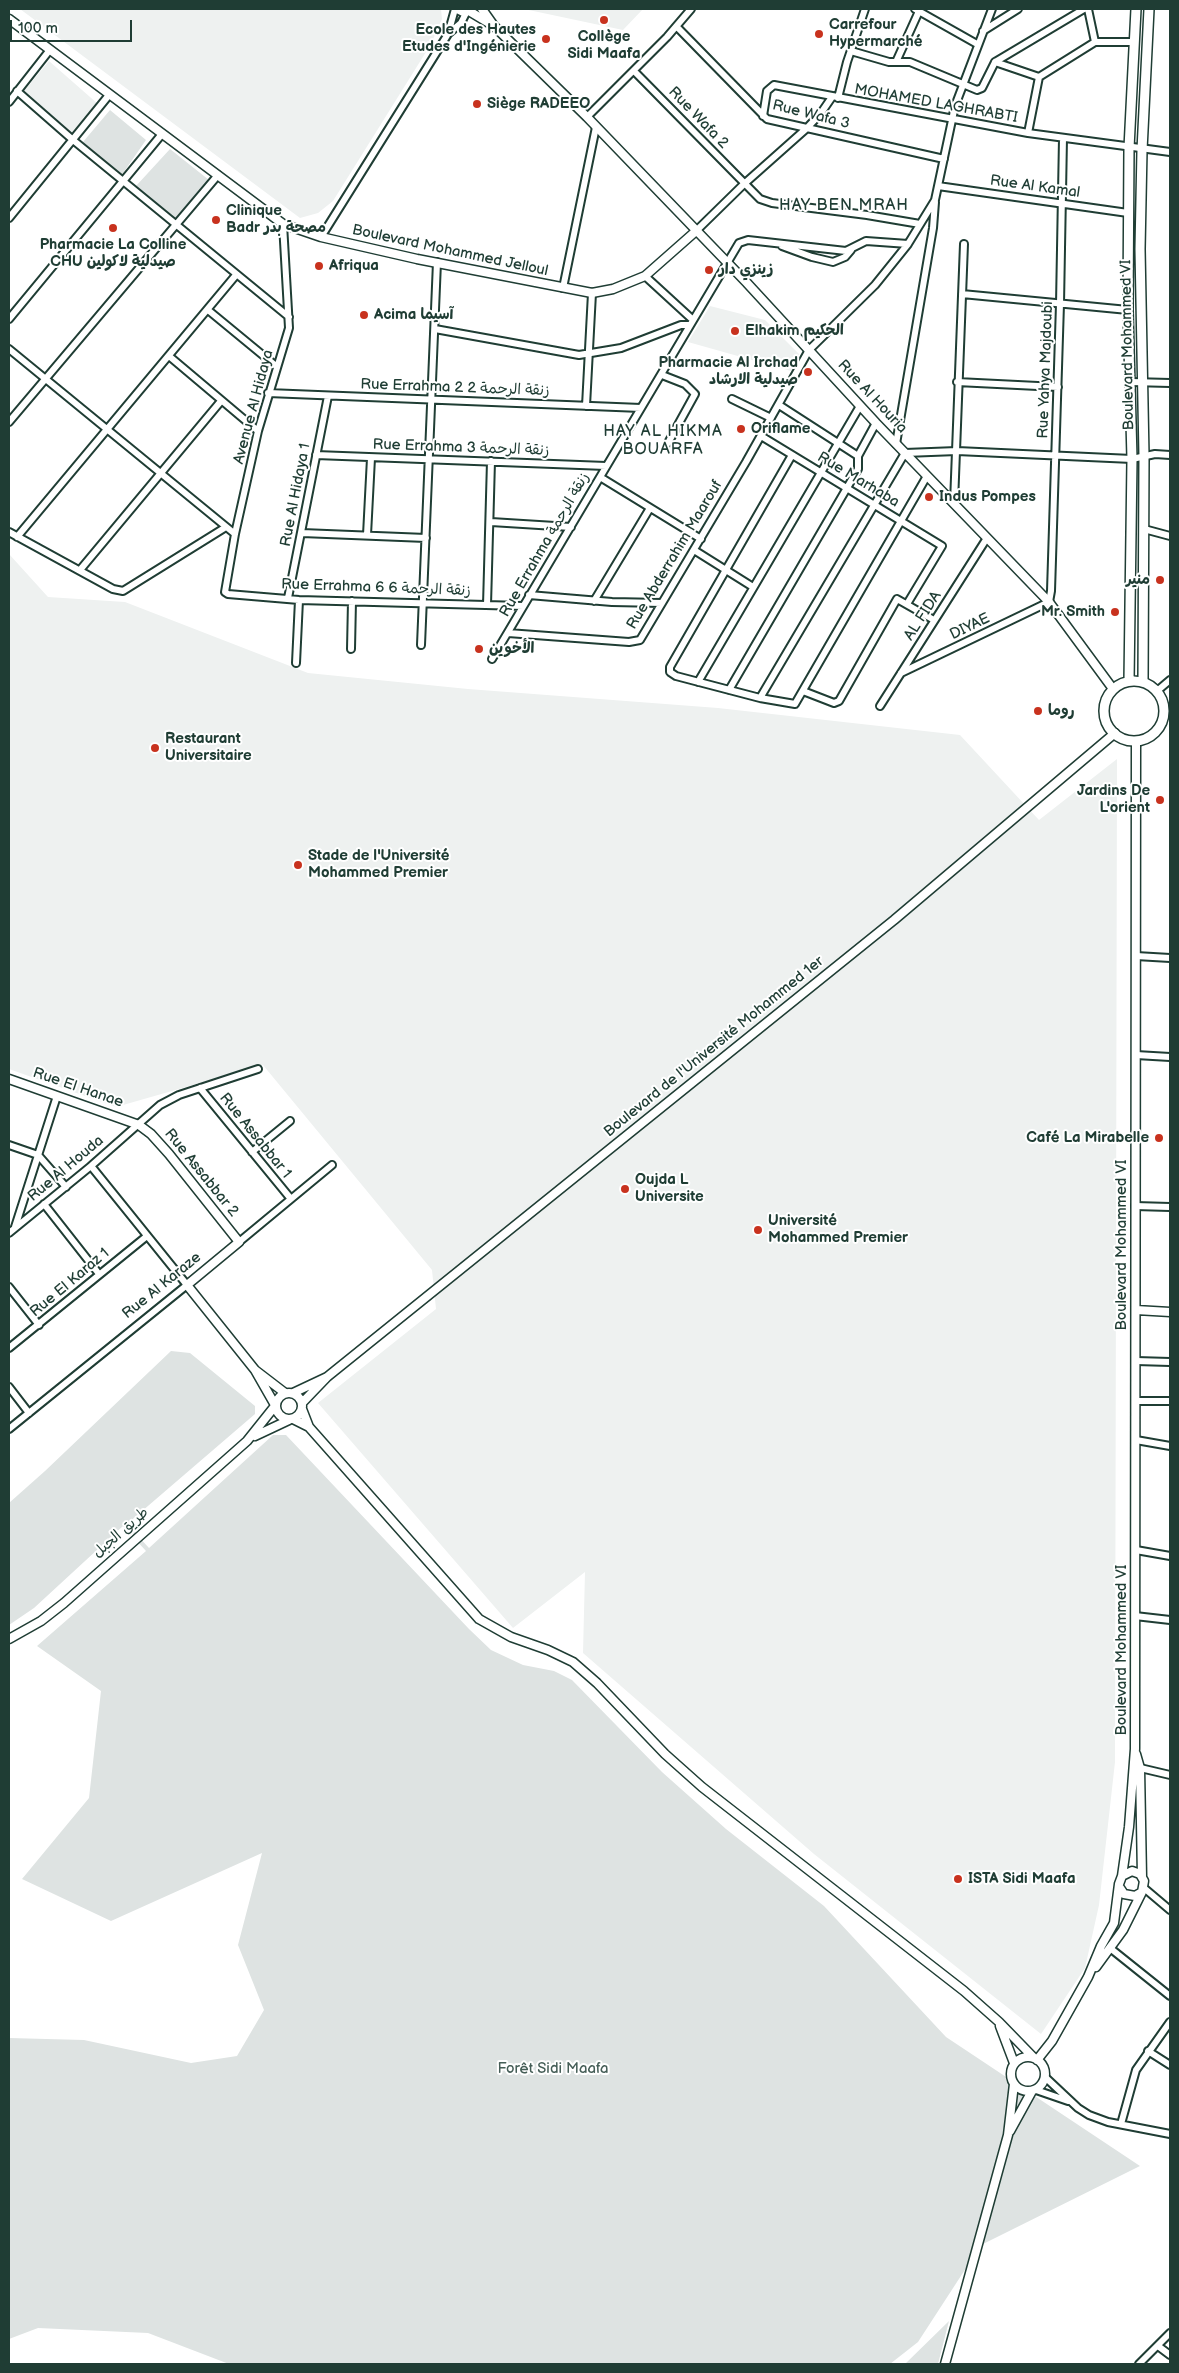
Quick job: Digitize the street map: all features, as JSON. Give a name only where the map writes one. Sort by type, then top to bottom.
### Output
[{"type":"main road","name":"Boulevard Mohammed VI","points":[[1129,681],[1132,459],[1128,310],[1128,213],[1129,148],[1136,9]]},
{"type":"main road","name":"Boulevard Mohammed VI","points":[[1143,682],[1142,150],[1149,9]]},
{"type":"main road","points":[[1129,681],[1143,682],[1157,691],[1164,706],[1166,726],[1151,736],[1136,740],[1124,739],[1115,733],[1107,723],[1104,712],[1107,698],[1114,689],[1129,681]]},
{"type":"street","name":"Rue Al Houria","points":[[456,9],[469,10],[494,26]]},
{"type":"street","points":[[321,237],[448,34],[456,9]]},
{"type":"street","name":"Rue Al Houria","points":[[482,9],[494,26],[587,117],[728,264],[896,444],[1049,602],[1114,689]]},
{"type":"street","points":[[587,117],[634,71],[691,9]]},
{"type":"street","points":[[696,231],[744,184],[807,128],[835,98],[865,9]]},
{"type":"street","points":[[896,62],[918,9],[977,44]]},
{"type":"street","points":[[896,444],[934,228],[935,200],[951,119],[962,82],[992,9]]},
{"type":"street","points":[[982,31],[1018,9]]},
{"type":"street","points":[[851,51],[896,62],[910,62],[962,82],[977,90],[982,88],[995,62],[1084,9]]},
{"type":"street","points":[[1088,9],[1095,42]]},
{"type":"street","points":[[448,34],[461,22],[469,10]]},
{"type":"street","name":"Boulevard Mohammed Jelloul","points":[[9,19],[49,51],[283,224],[321,237],[592,293],[613,290],[645,276],[696,231]]},
{"type":"street","name":"Rue Wafa 3","points":[[676,27],[763,116],[771,120],[944,159]]},
{"type":"street","points":[[1028,133],[1039,77],[1095,42],[1134,42]]},
{"type":"street","points":[[9,102],[49,51]]},
{"type":"street","points":[[995,62],[1039,77]]},
{"type":"street","name":"Rue Wafa 2","points":[[634,71],[760,199],[772,203],[920,224]]},
{"type":"street","name":"MOHAMED LAGHRABTI","points":[[763,116],[768,91],[774,85],[1028,133],[1142,150],[1170,152]]},
{"type":"street","points":[[18,91],[73,140],[289,317]]},
{"type":"street","points":[[9,218],[109,95]]},
{"type":"street","points":[[563,288],[596,127]]},
{"type":"street","points":[[9,319],[162,134]]},
{"type":"street","name":"Rue Yahya Majdoubi","points":[[1049,602],[1056,456],[1063,138]]},
{"type":"street","points":[[9,422],[218,175]]},
{"type":"street","name":"Rue Al Kamal","points":[[938,186],[1128,213]]},
{"type":"street","name":"Rue Abderrahim Maarouf","points":[[508,633],[636,642],[641,638],[701,539],[809,350],[875,284],[908,244],[935,200]]},
{"type":"street","name":"Avenue Al Hidaya","points":[[228,594],[224,588],[258,431],[287,334],[289,317],[283,224]]},
{"type":"street","name":"Rue Errahma زنقة الرحمة","points":[[492,659],[662,375],[691,322],[741,241],[776,244]]},
{"type":"street","points":[[776,244],[812,257],[833,262],[846,257],[851,250],[866,241],[908,244]]},
{"type":"street","points":[[776,244],[851,250]]},
{"type":"street","points":[[954,503],[964,244]]},
{"type":"street","points":[[421,646],[438,262]]},
{"type":"street","points":[[17,537],[236,275]]},
{"type":"street","points":[[435,329],[573,354],[589,354],[620,348],[691,322],[645,276]]},
{"type":"street","points":[[586,406],[592,293]]},
{"type":"street","points":[[962,294],[1128,310]]},
{"type":"street","points":[[208,310],[276,366]]},
{"type":"street","points":[[9,349],[235,534]]},
{"type":"street","points":[[169,356],[258,431]]},
{"type":"street","points":[[662,375],[685,384],[695,394],[668,443]]},
{"type":"street","points":[[958,382],[1058,387]]},
{"type":"street","points":[[1130,382],[1170,384]]},
{"type":"street","name":"Rue Errahma 2 2 زنقة الرحمة","points":[[268,393],[641,408]]},
{"type":"street","name":"Rue Al Hidaya 1","points":[[288,598],[328,396]]},
{"type":"street","points":[[732,399],[771,418]]},
{"type":"street","points":[[80,570],[221,401]]},
{"type":"street","points":[[779,405],[858,456]]},
{"type":"street","points":[[698,682],[860,406]]},
{"type":"street","points":[[729,690],[847,489],[858,469],[858,456],[876,423]]},
{"type":"street","name":"Rue Marhaba","points":[[761,436],[942,546],[908,604]]},
{"type":"street","points":[[760,698],[905,453],[957,451],[1132,459],[1144,456],[1170,455]]},
{"type":"street","name":"Rue Errahma 3 زنقة الرحمة","points":[[316,455],[606,466]]},
{"type":"street","points":[[792,455],[670,667],[672,674],[760,698],[794,704],[927,476]]},
{"type":"street","points":[[367,535],[371,458]]},
{"type":"street","points":[[487,604],[491,522],[491,462]]},
{"type":"street","points":[[600,477],[701,539]]},
{"type":"street","points":[[594,601],[650,508]]},
{"type":"street","points":[[491,522],[571,527]]},
{"type":"street","points":[[9,532],[113,589],[125,590],[226,527]]},
{"type":"street","points":[[1144,529],[1170,536]]},
{"type":"street","points":[[302,533],[426,538]]},
{"type":"street","name":"AL FIDA","points":[[880,706],[987,538]]},
{"type":"street","points":[[694,550],[753,587]]},
{"type":"street","name":"Rue Errahma 6 6 زنقة الرحمة","points":[[228,594],[299,600],[523,606]]},
{"type":"street","points":[[529,595],[594,601],[662,603]]},
{"type":"street","points":[[296,663],[299,600]]},
{"type":"street","points":[[803,691],[834,703],[839,702],[894,602],[901,600],[934,620]]},
{"type":"street","points":[[351,649],[352,602]]},
{"type":"street","name":"DIYAE","points":[[901,673],[1049,602]]},
{"type":"street","points":[[1157,691],[1170,680]]},
{"type":"street","name":"Boulevard de l'Université Mohammed 1er","points":[[302,1406],[327,1377],[894,920],[1115,733]]},
{"type":"street","name":"Boulevard Mohammed VI","points":[[1136,740],[1135,1749],[1142,1877]]},
{"type":"street","points":[[1136,956],[1170,958]]},
{"type":"street","points":[[1136,1055],[1170,1057]]},
{"type":"street","name":"Rue Al Houda","points":[[9,1232],[92,1166],[160,1105],[180,1095],[258,1069]]},
{"type":"street","name":"Rue El Hanae","points":[[9,1078],[139,1125]]},
{"type":"street","name":"Rue Assabbar 1","points":[[200,1088],[290,1199]]},
{"type":"street","points":[[15,1227],[57,1096]]},
{"type":"street","points":[[252,1152],[290,1121]]},
{"type":"street","name":"Rue Assabbar 2","points":[[139,1125],[151,1134],[169,1154],[239,1242]]},
{"type":"street","points":[[9,1145],[38,1154],[66,1186]]},
{"type":"street","name":"Rue Al Karaze","points":[[9,1430],[332,1165]]},
{"type":"street","points":[[92,1166],[255,1370],[280,1416],[309,1427],[480,1619],[511,1637],[548,1650],[573,1662],[597,1683],[665,1754],[702,1787],[917,1954],[999,2022],[1038,2061],[1045,2077],[1071,2102],[1090,2115],[1108,2122],[1170,2134]]},
{"type":"street","points":[[44,1204],[99,1274]]},
{"type":"street","points":[[1135,1206],[1170,1207]]},
{"type":"street","name":"Rue El Karaz 1","points":[[9,1348],[147,1236]]},
{"type":"street","points":[[9,1287],[39,1325]]},
{"type":"street","points":[[1136,1310],[1170,1312]]},
{"type":"street","points":[[1136,1361],[1170,1362]]},
{"type":"street","points":[[255,1370],[289,1393],[302,1406],[309,1427]]},
{"type":"street","name":"Boulevard de l'Université Mohammed 1er","points":[[289,1393],[327,1377]]},
{"type":"street","points":[[9,1387],[29,1413]]},
{"type":"street","points":[[247,1441],[275,1406],[278,1397],[289,1393]]},
{"type":"street","points":[[1136,1401],[1170,1401]]},
{"type":"street","points":[[247,1441],[298,1416],[302,1406]]},
{"type":"street","points":[[1136,1440],[1170,1446]]},
{"type":"street","name":"طريق الجبل","points":[[9,1639],[52,1612],[247,1441]]},
{"type":"street","points":[[1136,1550],[1170,1556]]},
{"type":"street","points":[[1135,1616],[1170,1620]]},
{"type":"street","points":[[1136,1767],[1170,1775]]},
{"type":"street","name":"Boulevard Mohammed VI","points":[[1122,1876],[1130,1827],[1136,1767]]},
{"type":"street","points":[[1038,2061],[1052,2041],[1088,1977],[1101,1946],[1114,1923],[1122,1876],[1132,1871],[1142,1877],[1143,1890],[1133,1912],[1110,1948],[1088,1977]]},
{"type":"street","points":[[1120,1888],[1127,1896],[1135,1896],[1143,1890]]},
{"type":"street","points":[[1143,1890],[1170,1910]]},
{"type":"street","points":[[1110,1948],[1170,1996]]},
{"type":"street","points":[[999,2022],[1014,2063],[1011,2076],[1014,2084],[1020,2090],[1034,2091],[1071,2102]]},
{"type":"street","points":[[1121,2124],[1134,2076],[1148,2051],[1170,2022]]},
{"type":"street","points":[[1148,2051],[1170,2065]]},
{"type":"street","points":[[1014,2063],[1021,2058],[1038,2061]]},
{"type":"street","points":[[1008,2134],[1034,2091],[1042,2085],[1045,2077]]},
{"type":"street","points":[[945,2364],[1008,2134],[1014,2084]]},
{"type":"street","points":[[1140,2364],[1170,2333]]},
{"type":"street","points":[[1158,2346],[1170,2355]]},
{"type":"shaded area","points":[[20,9],[441,9],[442,19],[431,44],[333,201],[318,213],[300,218]]},
{"type":"shaded area","name":"Collège Sidi Maafa","points":[[524,9],[643,9],[623,30]]},
{"type":"shaded area","points":[[49,61],[98,104],[74,135],[24,91]]},
{"type":"shaded area","name":"Elhakim الحكيم","points":[[710,306],[765,320],[799,354],[791,371],[688,342]]},
{"type":"shaded area","name":"Université Mohammed Premier","points":[[9,554],[48,597],[125,602],[308,673],[468,689],[718,708],[960,735],[1039,820],[1117,759],[1115,1762],[1099,1905],[1085,1968],[1041,2034],[814,1854],[583,1653],[585,1572],[513,1628],[318,1403],[436,1309],[432,1270],[263,1065],[116,1107],[9,1069]]},
{"type":"green space","points":[[110,110],[146,140],[121,176],[83,142]]},
{"type":"green space","points":[[170,149],[209,180],[175,220],[136,186]]},
{"type":"green space","name":"Forêt Sidi Maafa","points":[[171,1351],[190,1353],[255,1406],[255,1414],[127,1524],[149,1548],[273,1435],[286,1435],[491,1650],[523,1665],[554,1671],[572,1680],[662,1772],[726,1829],[824,1906],[946,2037],[1140,2166],[981,2245],[918,2342],[890,2364],[229,2364],[148,2333],[38,2328],[9,2339],[9,2038],[84,2040],[191,2063],[237,2056],[264,2010],[238,1945],[262,1853],[111,1921],[22,1879],[89,1798],[101,1691],[37,1646],[146,1551],[123,1526],[34,1608],[9,1625],[9,1503]]},
{"type":"green space","points":[[949,2321],[938,2364],[905,2364]]},
{"type":"place","name":"Collège Sidi Maafa","points":[[604,20]]},
{"type":"place","name":"Carrefour Hypermarché","points":[[819,34]]},
{"type":"place","name":"Ecole des Hautes Etudes d'Ingénierie","points":[[546,39]]},
{"type":"place","name":"Siège RADEEO","points":[[477,104]]},
{"type":"place","name":"Clinique Badr مصحة بدر","points":[[216,220]]},
{"type":"place","name":"Pharmacie La Colline CHU صيدلية لاكولين","points":[[113,228]]},
{"type":"place","name":"Afriqua","points":[[319,266]]},
{"type":"place","name":"زينزي دار","points":[[709,270]]},
{"type":"place","name":"Acima آسيما","points":[[364,315]]},
{"type":"place","name":"Elhakim الحكيم","points":[[735,331]]},
{"type":"place","name":"Pharmacie Al Irchad صيدلية الارشاد","points":[[808,372]]},
{"type":"place","name":"Oriflame","points":[[741,429]]},
{"type":"place","name":"Indus Pompes","points":[[929,497]]},
{"type":"place","name":"منير","points":[[1160,580]]},
{"type":"place","name":"Mr. Smith","points":[[1115,612]]},
{"type":"place","name":"الأخوين","points":[[479,649]]},
{"type":"place","name":"روما","points":[[1038,711]]},
{"type":"place","name":"Restaurant Universitaire","points":[[155,748]]},
{"type":"place","name":"Jardins De L'orient","points":[[1160,800]]},
{"type":"place","name":"Stade de l'Université Mohammed Premier","points":[[298,865]]},
{"type":"place","name":"Café La Mirabelle","points":[[1159,1138]]},
{"type":"place","name":"Oujda L Universite","points":[[625,1189]]},
{"type":"place","name":"Université Mohammed Premier","points":[[758,1230]]},
{"type":"place","name":"ISTA Sidi Maafa","points":[[958,1879]]},
{"type":"district","name":"HAY BEN MRAH","points":[[844,206]]},
{"type":"district","name":"HAY AL HIKMA BOUARFA","points":[[663,441]]}]
